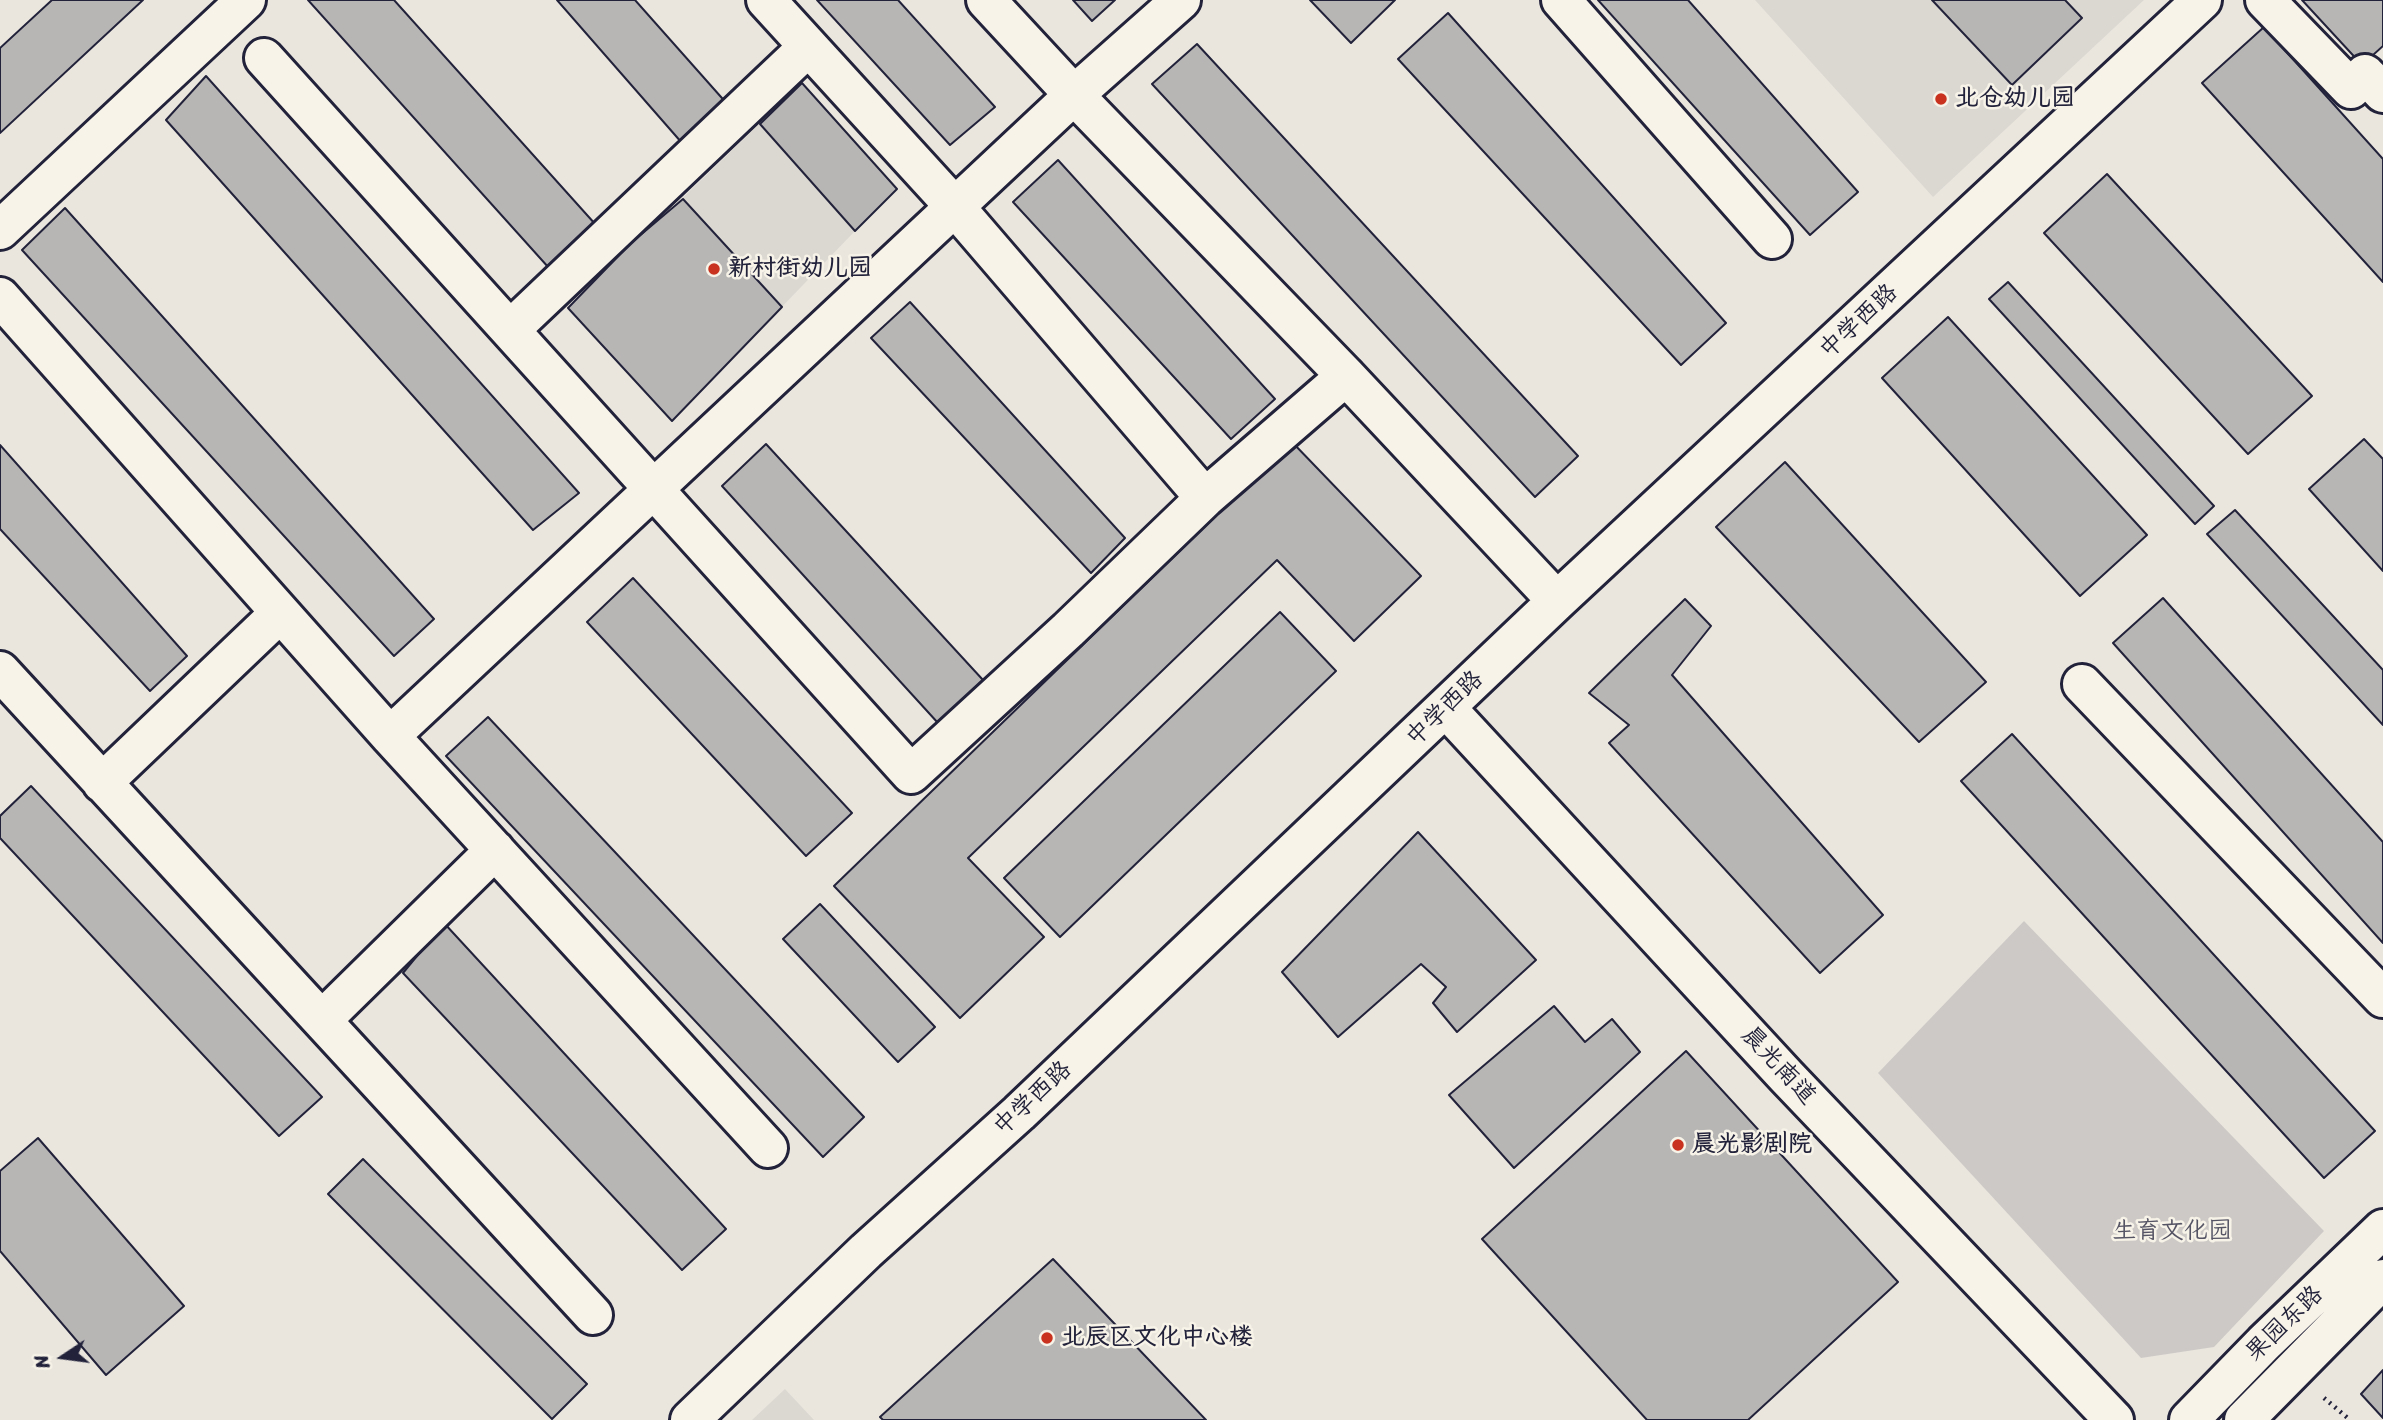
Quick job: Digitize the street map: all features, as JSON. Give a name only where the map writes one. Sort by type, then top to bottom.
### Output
[{"type":"street","points":[[0,230],[246,0]]},
{"type":"street","points":[[766,0],[955,207],[1205,498]]},
{"type":"street","points":[[986,0],[1557,601]]},
{"type":"street","points":[[390,736],[1074,95],[1181,0]]},
{"type":"street","points":[[1561,0],[1772,239]]},
{"type":"street","name":"中学西路","points":[[690,1420],[866,1251],[1039,1094],[1557,601],[2202,0]]},
{"type":"street","points":[[2265,0],[2350,89],[2365,74],[2383,93]]},
{"type":"street","points":[[511,329],[808,47]]},
{"type":"street","points":[[264,58],[911,774],[1068,630],[1205,498],[1346,376]]},
{"type":"street","points":[[0,297],[390,736],[768,1148]]},
{"type":"street","points":[[102,783],[280,612]]},
{"type":"street","points":[[0,671],[593,1315]]},
{"type":"street","points":[[2082,684],[2383,998]]},
{"type":"street","name":"晨光南道","points":[[1446,708],[1786,1076],[2114,1420]]},
{"type":"street","points":[[322,1020],[495,850]]},
{"type":"street","name":"果园东路","points":[[2189,1420],[2264,1343],[2383,1229]]},
{"type":"street","name":"果园东路","points":[[2245,1420],[2383,1279]]},
{"type":"shaded area","name":"北仓幼儿园","points":[[1755,0],[2144,0],[1933,197]]},
{"type":"shaded area","name":"新村街幼儿园","points":[[802,83],[897,189],[672,421],[568,308]]},
{"type":"shaded area","points":[[785,1389],[814,1420],[752,1420]]},
{"type":"green space","name":"生育文化园","points":[[2024,921],[2324,1231],[2214,1347],[2141,1358],[1878,1073]]},
{"type":"building","points":[[52,0],[143,0],[0,133],[0,48]]},
{"type":"building","points":[[308,0],[394,0],[596,225],[549,268]]},
{"type":"building","points":[[557,0],[635,0],[729,106],[682,143]]},
{"type":"building","points":[[817,0],[898,0],[995,107],[950,145]]},
{"type":"building","points":[[1073,0],[1115,0],[1092,21]]},
{"type":"building","points":[[1310,0],[1395,0],[1351,43]]},
{"type":"building","points":[[1598,0],[1688,0],[1858,192],[1810,235]]},
{"type":"building","points":[[1932,0],[2065,0],[2082,18],[2012,85]]},
{"type":"building","points":[[2302,0],[2383,0],[2383,46],[2362,65]]},
{"type":"building","points":[[1448,13],[1726,323],[1681,365],[1398,59]]},
{"type":"building","points":[[2264,27],[2383,159],[2383,282],[2202,83]]},
{"type":"building","points":[[1197,44],[1578,456],[1535,497],[1152,84]]},
{"type":"building","points":[[206,76],[579,493],[533,530],[166,120]]},
{"type":"building","points":[[802,83],[897,189],[855,231],[760,124]]},
{"type":"building","points":[[1058,160],[1275,399],[1231,439],[1013,202]]},
{"type":"building","points":[[2107,174],[2312,396],[2248,454],[2044,233]]},
{"type":"building","points":[[683,199],[782,307],[672,421],[568,308],[631,243]]},
{"type":"building","points":[[65,208],[434,619],[394,656],[22,250]]},
{"type":"building","points":[[2008,282],[2214,506],[2195,524],[1989,299]]},
{"type":"building","points":[[910,302],[1125,538],[1091,573],[871,338]]},
{"type":"building","points":[[1948,317],[2147,535],[2080,596],[1882,378]]},
{"type":"building","points":[[2364,439],[2383,459],[2383,571],[2309,489]]},
{"type":"building","points":[[1292,442],[1421,576],[1354,641],[1277,560],[968,858],[1044,937],[960,1018],[834,886]]},
{"type":"building","points":[[766,444],[983,680],[938,723],[722,486]]},
{"type":"building","points":[[0,445],[187,656],[150,691],[0,529]]},
{"type":"building","points":[[1785,462],[1986,682],[1919,742],[1716,527]]},
{"type":"building","points":[[2235,510],[2383,670],[2383,725],[2207,534]]},
{"type":"building","points":[[633,578],[852,813],[806,856],[587,622]]},
{"type":"building","points":[[2163,598],[2383,842],[2383,943],[2113,643]]},
{"type":"building","points":[[1685,599],[1711,626],[1672,675],[1883,915],[1820,973],[1609,743],[1629,725],[1589,693]]},
{"type":"building","points":[[1280,612],[1336,671],[1060,937],[1004,878]]},
{"type":"building","points":[[488,717],[864,1117],[823,1157],[446,756]]},
{"type":"building","points":[[2012,734],[2375,1131],[2324,1178],[1961,781]]},
{"type":"building","points":[[31,786],[322,1097],[279,1136],[0,838],[0,816]]},
{"type":"building","points":[[1418,832],[1536,960],[1457,1032],[1433,1003],[1446,987],[1421,964],[1338,1037],[1282,972]]},
{"type":"building","points":[[820,904],[935,1027],[898,1062],[783,939]]},
{"type":"building","points":[[444,923],[726,1229],[682,1270],[403,973]]},
{"type":"building","points":[[1554,1006],[1585,1042],[1612,1019],[1640,1052],[1514,1168],[1449,1095]]},
{"type":"building","name":"晨光影剧院","points":[[1686,1051],[1898,1282],[1748,1420],[1647,1420],[1482,1239]]},
{"type":"building","points":[[38,1138],[184,1306],[106,1375],[0,1251],[0,1171]]},
{"type":"building","points":[[363,1159],[587,1384],[552,1419],[328,1194]]},
{"type":"building","name":"北辰区文化中心楼","points":[[1053,1259],[1206,1420],[883,1420],[880,1417]]},
{"type":"building","points":[[2383,1370],[2383,1418],[2361,1394]]},
{"type":"place","name":"北仓幼儿园","points":[[1941,99]]},
{"type":"place","name":"新村街幼儿园","points":[[714,269]]},
{"type":"place","name":"晨光影剧院","points":[[1678,1145]]},
{"type":"place","name":"北辰区文化中心楼","points":[[1047,1338]]}]
